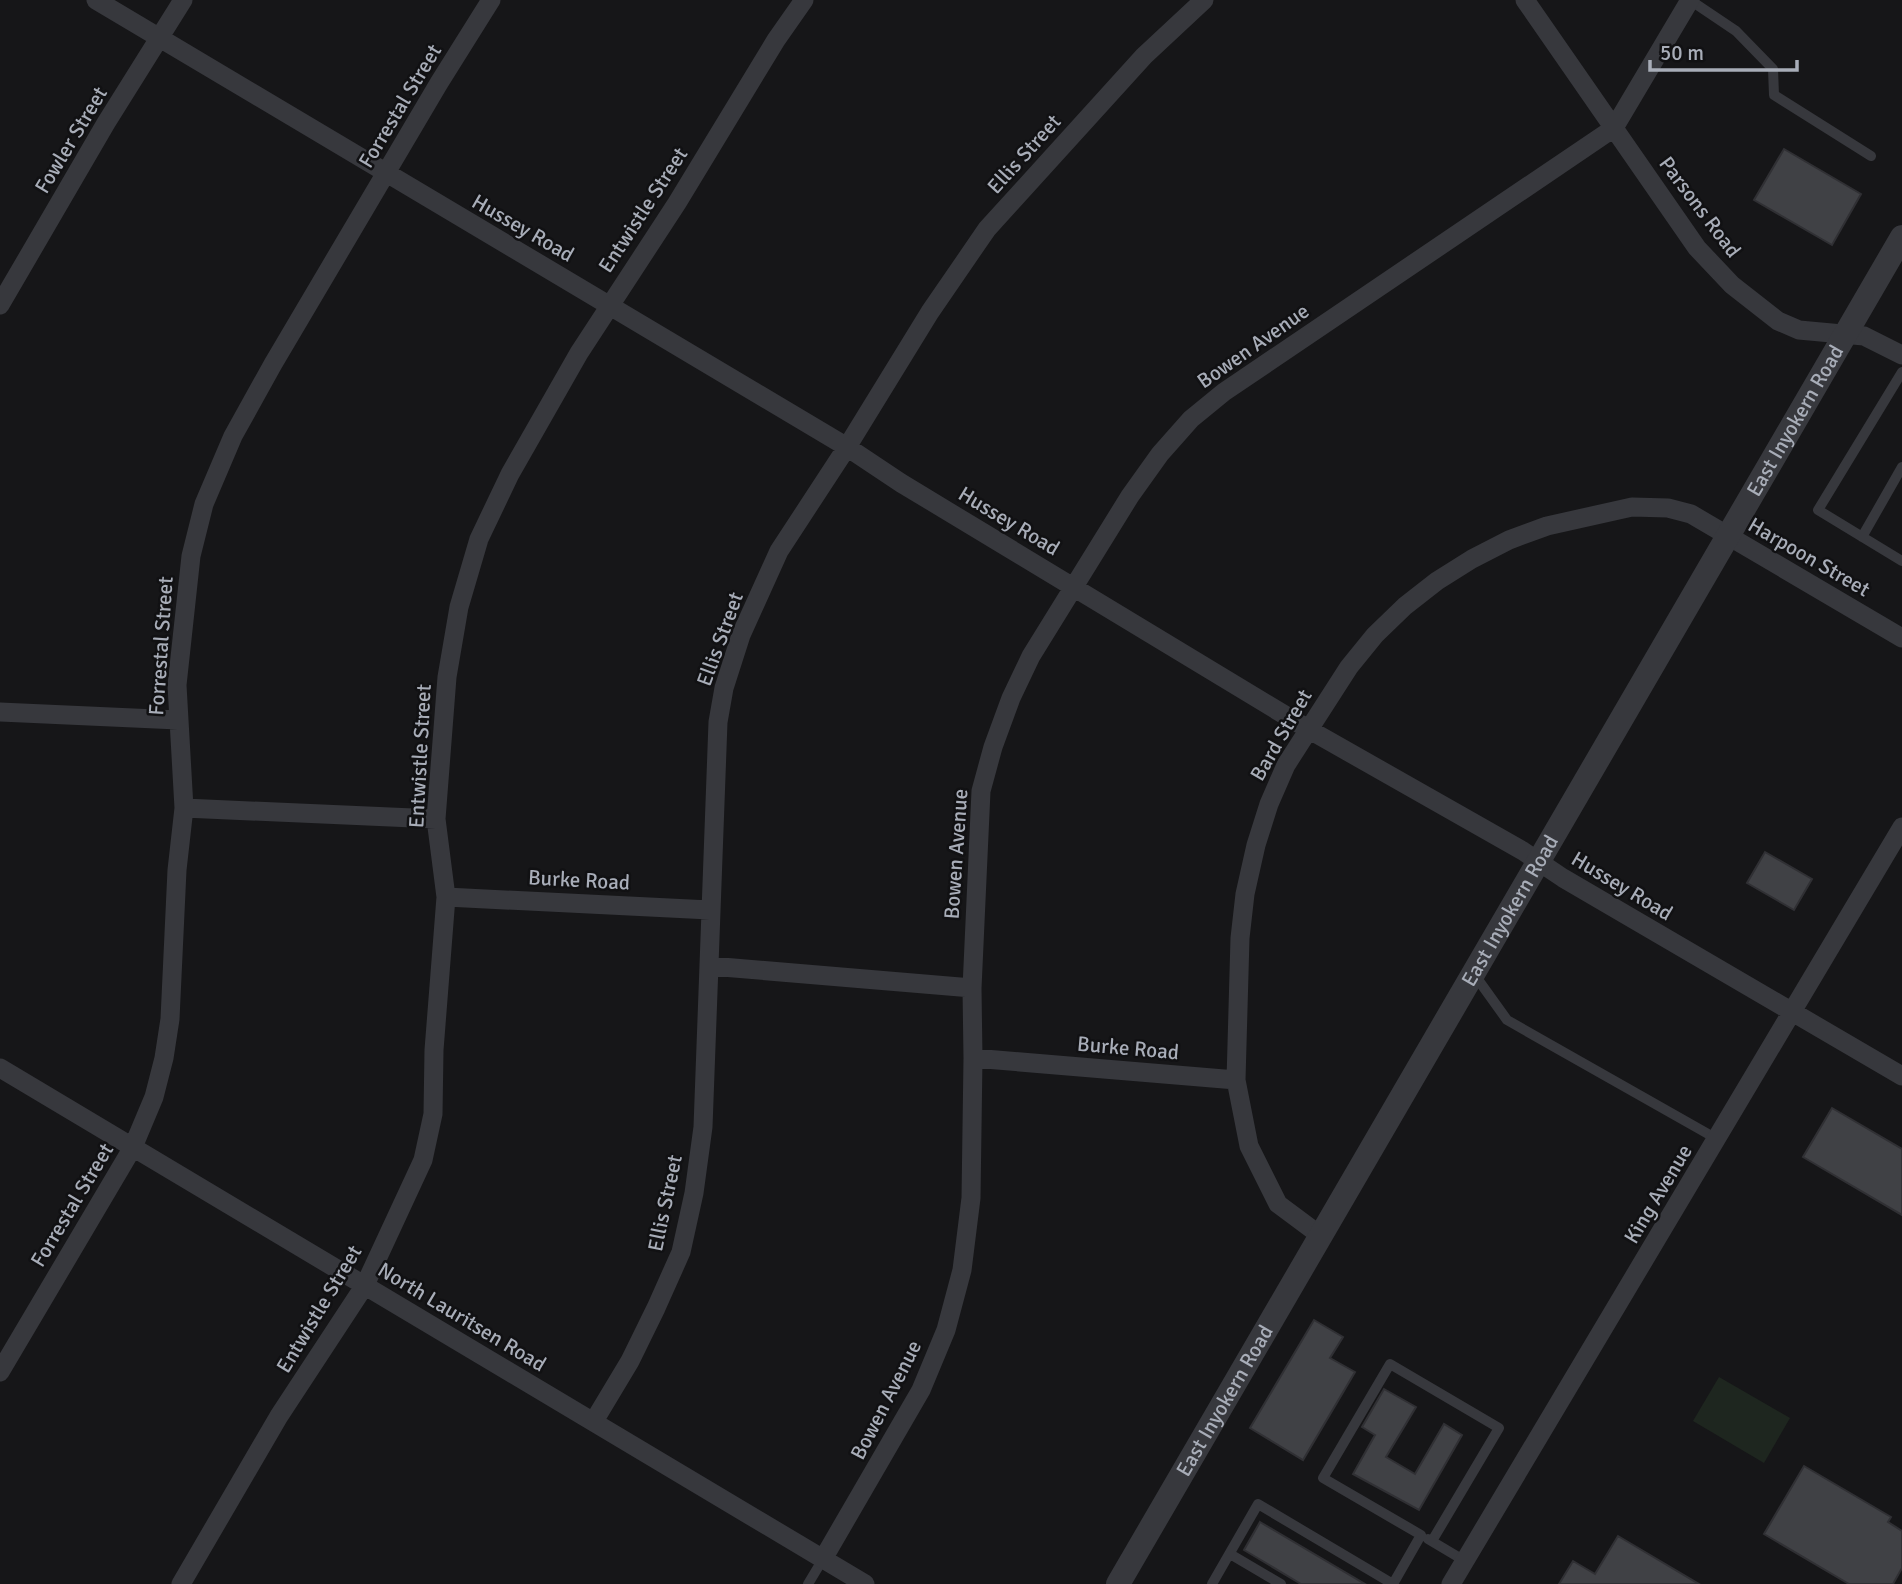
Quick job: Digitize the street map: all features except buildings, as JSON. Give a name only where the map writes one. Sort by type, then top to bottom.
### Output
[{"type":"street","name":"Hussey Road","points":[[96,0],[847,447],[901,483],[1308,729],[1902,1076]]},
{"type":"street","name":"Fowler Street","points":[[0,305],[106,123],[183,0]]},
{"type":"street","name":"Forrestal Street","points":[[0,1371],[133,1147],[154,1097],[170,1019],[177,870],[184,808],[177,685],[191,556],[204,504],[239,424],[491,0]]},
{"type":"street","name":"Entwistle Street","points":[[181,1584],[279,1416],[365,1285],[423,1160],[433,1114],[446,897],[436,819],[447,677],[459,607],[479,539],[510,474],[609,305],[677,203],[776,40],[804,0]]},
{"type":"street","name":"Ellis Street","points":[[594,1421],[640,1340],[681,1252],[694,1193],[703,1127],[718,722],[724,688],[741,635],[779,551],[930,312],[987,229],[1144,56],[1204,0]]},
{"type":"street","name":"Parsons Road","points":[[1525,0],[1697,248],[1732,285],[1778,321],[1799,330],[1864,336],[1902,355]]},
{"type":"street","name":"Bowen Avenue","points":[[823,1559],[921,1390],[946,1331],[962,1270],[971,1198],[972,989],[981,791],[1011,698],[1031,656],[1130,496],[1160,454],[1191,419],[1224,392],[1615,128],[1690,0]]},
{"type":"street","name":"East Inyokern Road","points":[[1118,1584],[1902,237]]},
{"type":"street","name":"Bard Street","points":[[1321,1236],[1278,1204],[1249,1146],[1236,1080],[1240,938],[1245,894],[1269,804],[1286,765],[1349,667],[1375,635],[1405,606],[1449,573],[1509,541],[1547,526],[1632,507],[1668,508],[1691,514],[1729,537]]},
{"type":"street","name":"Harpoon Street","points":[[1729,537],[1902,637]]},
{"type":"street","points":[[0,712],[178,720]]},
{"type":"street","points":[[184,808],[436,819]]},
{"type":"street","name":"King Avenue","points":[[1451,1584],[1902,827]]},
{"type":"street","name":"Burke Road","points":[[446,897],[710,910]]},
{"type":"street","points":[[710,966],[972,989]]},
{"type":"street","name":"Burke Road","points":[[973,1058],[1236,1080]]},
{"type":"street","name":"North Lauritsen Road","points":[[0,1068],[865,1584]]},
{"type":"lane","points":[[1690,0],[1736,31],[1773,69],[1774,95],[1871,156]]},
{"type":"lane","points":[[1902,372],[1818,510],[1902,561]]},
{"type":"lane","points":[[1862,537],[1902,467]]},
{"type":"lane","points":[[1474,974],[1507,1020],[1717,1139]]},
{"type":"lane","points":[[1432,1541],[1499,1428],[1390,1364],[1323,1478],[1465,1561]]},
{"type":"lane","points":[[1212,1584],[1258,1504],[1393,1584],[1421,1535]]},
{"type":"lane","points":[[1230,1554],[1281,1584]]},
{"type":"lane","points":[[808,1584],[823,1559]]},
{"type":"shaded area","points":[[1719,1377],[1790,1418],[1764,1463],[1693,1421]]}]
